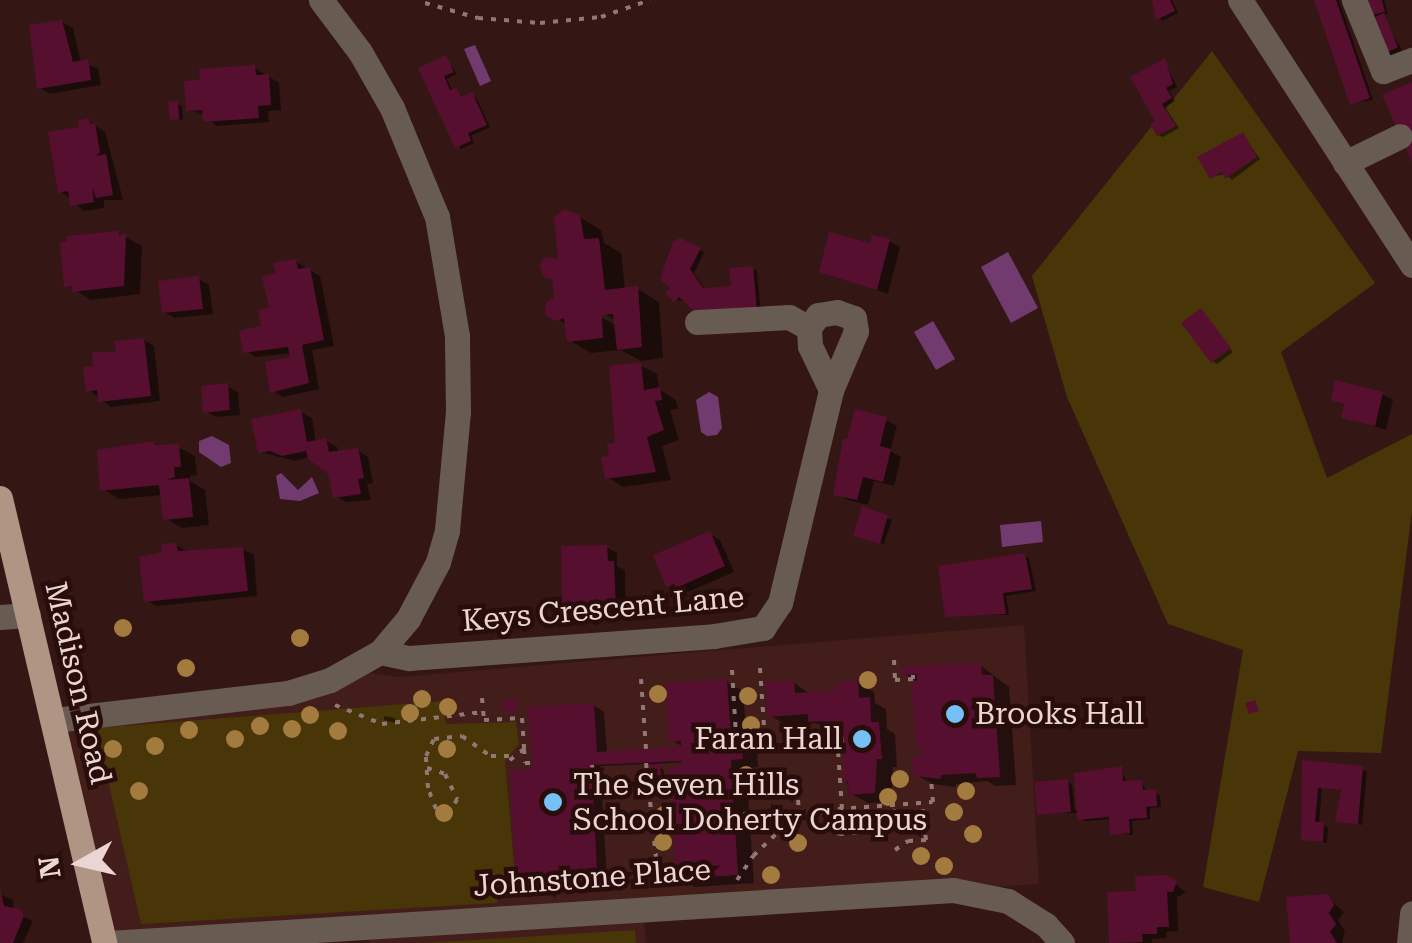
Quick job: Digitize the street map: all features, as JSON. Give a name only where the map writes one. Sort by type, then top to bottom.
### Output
[{"type":"main road","name":"Madison Road","points":[[0,498],[106,943]]},
{"type":"street","points":[[54,720],[288,693],[330,680],[380,652],[424,591],[448,530],[458,412],[456,336],[437,217],[419,166],[360,52],[322,0]]},
{"type":"street","points":[[1240,0],[1345,163],[1408,250]]},
{"type":"street","points":[[1354,0],[1383,71],[1412,60]]},
{"type":"street","points":[[1345,163],[1400,136]]},
{"type":"street","name":"Keys Crescent Lane","points":[[380,652],[409,658],[714,636],[763,628],[780,603],[831,390],[856,331],[854,318],[838,312],[818,315],[809,328]]},
{"type":"street","points":[[698,322],[789,317],[809,328],[810,346],[831,390]]},
{"type":"street","points":[[0,617],[28,614]]},
{"type":"street","name":"Johnstone Place","points":[[106,943],[953,890],[1008,901],[1046,925],[1062,943]]},
{"type":"street","points":[[1409,943],[1412,913]]},
{"type":"path","points":[[425,2],[478,18],[540,23],[600,17],[650,0]]},
{"type":"path","points":[[894,660],[895,680],[914,679],[913,675]]},
{"type":"path","points":[[760,668],[764,726]]},
{"type":"path","points":[[732,670],[736,736]]},
{"type":"path","points":[[641,679],[646,749]]},
{"type":"path","points":[[482,698],[484,720],[522,718],[525,763],[532,763]]},
{"type":"path","points":[[336,708],[348,706],[382,724],[483,712]]},
{"type":"path","points":[[427,768],[446,774],[457,799],[452,810],[436,808],[428,788],[426,756],[434,739],[462,736],[491,756],[512,756]]},
{"type":"path","points":[[742,748],[760,747]]},
{"type":"path","points":[[506,764],[524,749]]},
{"type":"path","points":[[824,752],[842,750],[842,809]]},
{"type":"path","points":[[646,763],[655,881],[662,888]]},
{"type":"path","points":[[592,765],[594,789],[602,788],[601,765]]},
{"type":"path","points":[[722,882],[737,880],[753,856],[799,812],[933,802],[931,780]]},
{"type":"path","points":[[798,800],[799,812]]},
{"type":"path","points":[[895,850],[908,841],[926,840],[922,804]]},
{"type":"path","points":[[820,810],[839,834],[889,826],[896,805]]},
{"type":"path","points":[[854,832],[854,845]]},
{"type":"path","points":[[567,879],[598,877],[599,895]]},
{"type":"shaded area","points":[[475,45],[491,81],[480,86],[464,49]]},
{"type":"shaded area","points":[[1212,51],[1375,283],[1281,352],[1327,478],[1412,434],[1412,511],[1381,753],[1298,751],[1259,902],[1203,887],[1243,650],[1168,624],[1067,397],[1032,276]]},
{"type":"shaded area","points":[[1008,252],[1038,308],[1011,323],[981,267]]},
{"type":"shaded area","points":[[933,321],[955,359],[936,370],[914,332]]},
{"type":"shaded area","points":[[709,392],[718,397],[722,428],[717,435],[707,436],[701,432],[696,400]]},
{"type":"shaded area","points":[[212,436],[229,445],[231,463],[221,467],[199,452],[199,441]]},
{"type":"shaded area","points":[[281,473],[298,490],[312,477],[319,493],[300,501],[280,499],[276,476]]},
{"type":"shaded area","points":[[1041,521],[1043,542],[1002,547],[1000,525]]},
{"type":"shaded area","name":"The Seven Hills School Doherty Campus","points":[[1024,625],[1039,884],[643,908],[646,943],[369,943],[368,926],[104,943],[54,720],[352,670],[398,677]]},
{"type":"shaded area","points":[[443,701],[446,724],[516,722],[519,744],[505,761],[516,886],[496,887],[497,903],[141,924],[96,728]]},
{"type":"shaded area","points":[[635,930],[636,943],[423,943]]},
{"type":"building","points":[[1152,0],[1170,0],[1175,11],[1156,20]]},
{"type":"building","points":[[1314,0],[1336,0],[1370,98],[1350,105]]},
{"type":"building","points":[[1360,0],[1382,0],[1385,12],[1364,17]]},
{"type":"building","points":[[1384,13],[1398,47],[1380,56],[1365,21]]},
{"type":"building","points":[[62,20],[73,62],[88,59],[91,80],[37,89],[29,25]]},
{"type":"building","points":[[446,55],[454,72],[444,76],[450,90],[457,88],[461,97],[472,92],[487,125],[468,133],[471,141],[455,148],[418,68]]},
{"type":"building","points":[[1165,58],[1173,84],[1166,88],[1172,98],[1162,104],[1176,126],[1157,136],[1150,124],[1155,121],[1130,77]]},
{"type":"building","points":[[255,65],[256,75],[269,74],[271,105],[258,106],[259,118],[203,122],[202,110],[186,111],[184,81],[200,80],[199,69]]},
{"type":"building","points":[[1412,82],[1412,162],[1382,95]]},
{"type":"building","points":[[178,101],[179,119],[170,120],[168,102]]},
{"type":"building","points":[[89,118],[90,124],[95,123],[100,152],[96,156],[106,154],[113,195],[96,198],[92,187],[94,202],[70,206],[68,191],[58,193],[48,132],[79,127],[78,120]]},
{"type":"building","points":[[1243,132],[1257,157],[1225,179],[1222,172],[1210,179],[1197,157]]},
{"type":"building","points":[[564,209],[580,215],[584,239],[599,238],[605,290],[638,286],[642,347],[617,350],[613,314],[602,315],[603,338],[567,342],[564,318],[556,321],[545,315],[546,302],[554,298],[552,279],[543,277],[540,264],[545,257],[558,259],[554,217]]},
{"type":"building","points":[[119,231],[119,235],[126,234],[124,286],[72,292],[71,286],[64,287],[60,243],[67,242],[67,236]]},
{"type":"building","points":[[829,232],[870,243],[872,235],[890,239],[877,290],[819,272]]},
{"type":"building","points":[[680,238],[701,248],[690,269],[703,288],[731,286],[729,268],[753,266],[757,312],[696,313],[679,297],[674,302],[665,293],[670,288],[660,279],[673,242]]},
{"type":"building","points":[[296,259],[298,269],[310,267],[324,340],[302,345],[309,383],[270,393],[265,362],[290,357],[288,347],[243,353],[239,331],[261,326],[258,310],[269,308],[262,276],[276,273],[273,263]]},
{"type":"building","points":[[199,276],[203,309],[162,313],[158,281]]},
{"type":"building","points":[[1201,308],[1231,348],[1211,363],[1181,323]]},
{"type":"building","points":[[144,338],[151,396],[98,402],[97,390],[86,392],[83,367],[93,366],[92,352],[116,352],[114,341]]},
{"type":"building","points":[[641,362],[644,390],[660,387],[662,400],[655,401],[664,430],[647,437],[656,472],[605,479],[601,457],[609,456],[607,444],[615,443],[609,366]]},
{"type":"building","points":[[1335,380],[1383,392],[1375,426],[1341,418],[1344,404],[1331,400]]},
{"type":"building","points":[[228,383],[230,410],[203,413],[201,386]]},
{"type":"building","points":[[301,409],[307,442],[326,438],[329,452],[358,448],[364,478],[358,479],[361,494],[333,498],[328,474],[308,459],[306,451],[282,456],[270,451],[258,453],[251,419]]},
{"type":"building","points":[[855,409],[887,417],[880,446],[891,449],[883,482],[863,477],[857,500],[834,495],[843,438],[847,439]]},
{"type":"building","points":[[154,441],[155,445],[179,444],[181,467],[174,467],[175,477],[167,480],[189,478],[193,517],[163,520],[159,485],[100,491],[97,450]]},
{"type":"building","points":[[862,506],[888,515],[880,544],[853,536]]},
{"type":"building","points":[[710,531],[725,566],[676,588],[674,584],[666,587],[653,555]]},
{"type":"building","points":[[176,543],[178,551],[243,547],[248,591],[144,602],[139,557],[162,552],[161,544]]},
{"type":"building","points":[[607,545],[608,561],[614,561],[616,611],[562,613],[561,546]]},
{"type":"building","points":[[1025,553],[1032,589],[1003,593],[1006,614],[945,617],[938,566]]},
{"type":"building","name":"Brooks Hall","points":[[981,663],[982,675],[993,675],[1000,777],[977,778],[976,773],[941,775],[941,779],[914,776],[912,757],[922,756],[921,747],[916,747],[911,682],[917,681],[917,674],[902,676],[901,666]]},
{"type":"building","points":[[727,679],[731,737],[741,736],[743,759],[731,760],[738,875],[676,879],[669,767],[682,766],[682,761],[592,765],[597,873],[566,874],[567,886],[516,889],[510,770],[533,769],[527,707],[594,703],[597,752],[681,747],[681,741],[669,742],[665,683]]},
{"type":"building","name":"Faran Hall","points":[[794,680],[795,693],[837,690],[837,682],[858,680],[859,698],[870,697],[871,722],[879,722],[882,759],[877,759],[875,793],[849,795],[848,781],[843,782],[843,726],[824,728],[823,721],[808,722],[808,714],[767,717],[765,682]]},
{"type":"building","points":[[517,699],[518,711],[503,712],[503,700]]},
{"type":"building","points":[[1255,700],[1259,711],[1249,714],[1245,703]]},
{"type":"building","points":[[1302,760],[1363,766],[1358,824],[1335,822],[1341,790],[1318,788],[1315,822],[1324,822],[1323,842],[1301,840]]},
{"type":"building","points":[[660,764],[661,775],[650,776],[649,765]]},
{"type":"building","points":[[1122,766],[1123,781],[1142,780],[1143,790],[1156,789],[1157,806],[1146,807],[1147,818],[1129,819],[1130,833],[1110,835],[1109,817],[1077,820],[1074,773]]},
{"type":"building","points":[[1068,779],[1071,812],[1037,815],[1034,782]]},
{"type":"building","points":[[1166,875],[1177,881],[1173,892],[1167,892],[1169,927],[1157,927],[1157,934],[1142,934],[1143,942],[1109,943],[1107,892],[1136,891],[1135,876]]},
{"type":"building","points":[[0,887],[4,906],[20,909],[24,916],[13,943],[0,943]]},
{"type":"building","points":[[1328,894],[1334,905],[1329,913],[1336,924],[1330,932],[1337,943],[1290,943],[1286,897]]},
{"type":"place","name":"Brooks Hall","points":[[955,714]]},
{"type":"place","name":"Faran Hall","points":[[862,739]]},
{"type":"place","name":"The Seven Hills School Doherty Campus","points":[[553,802]]}]
